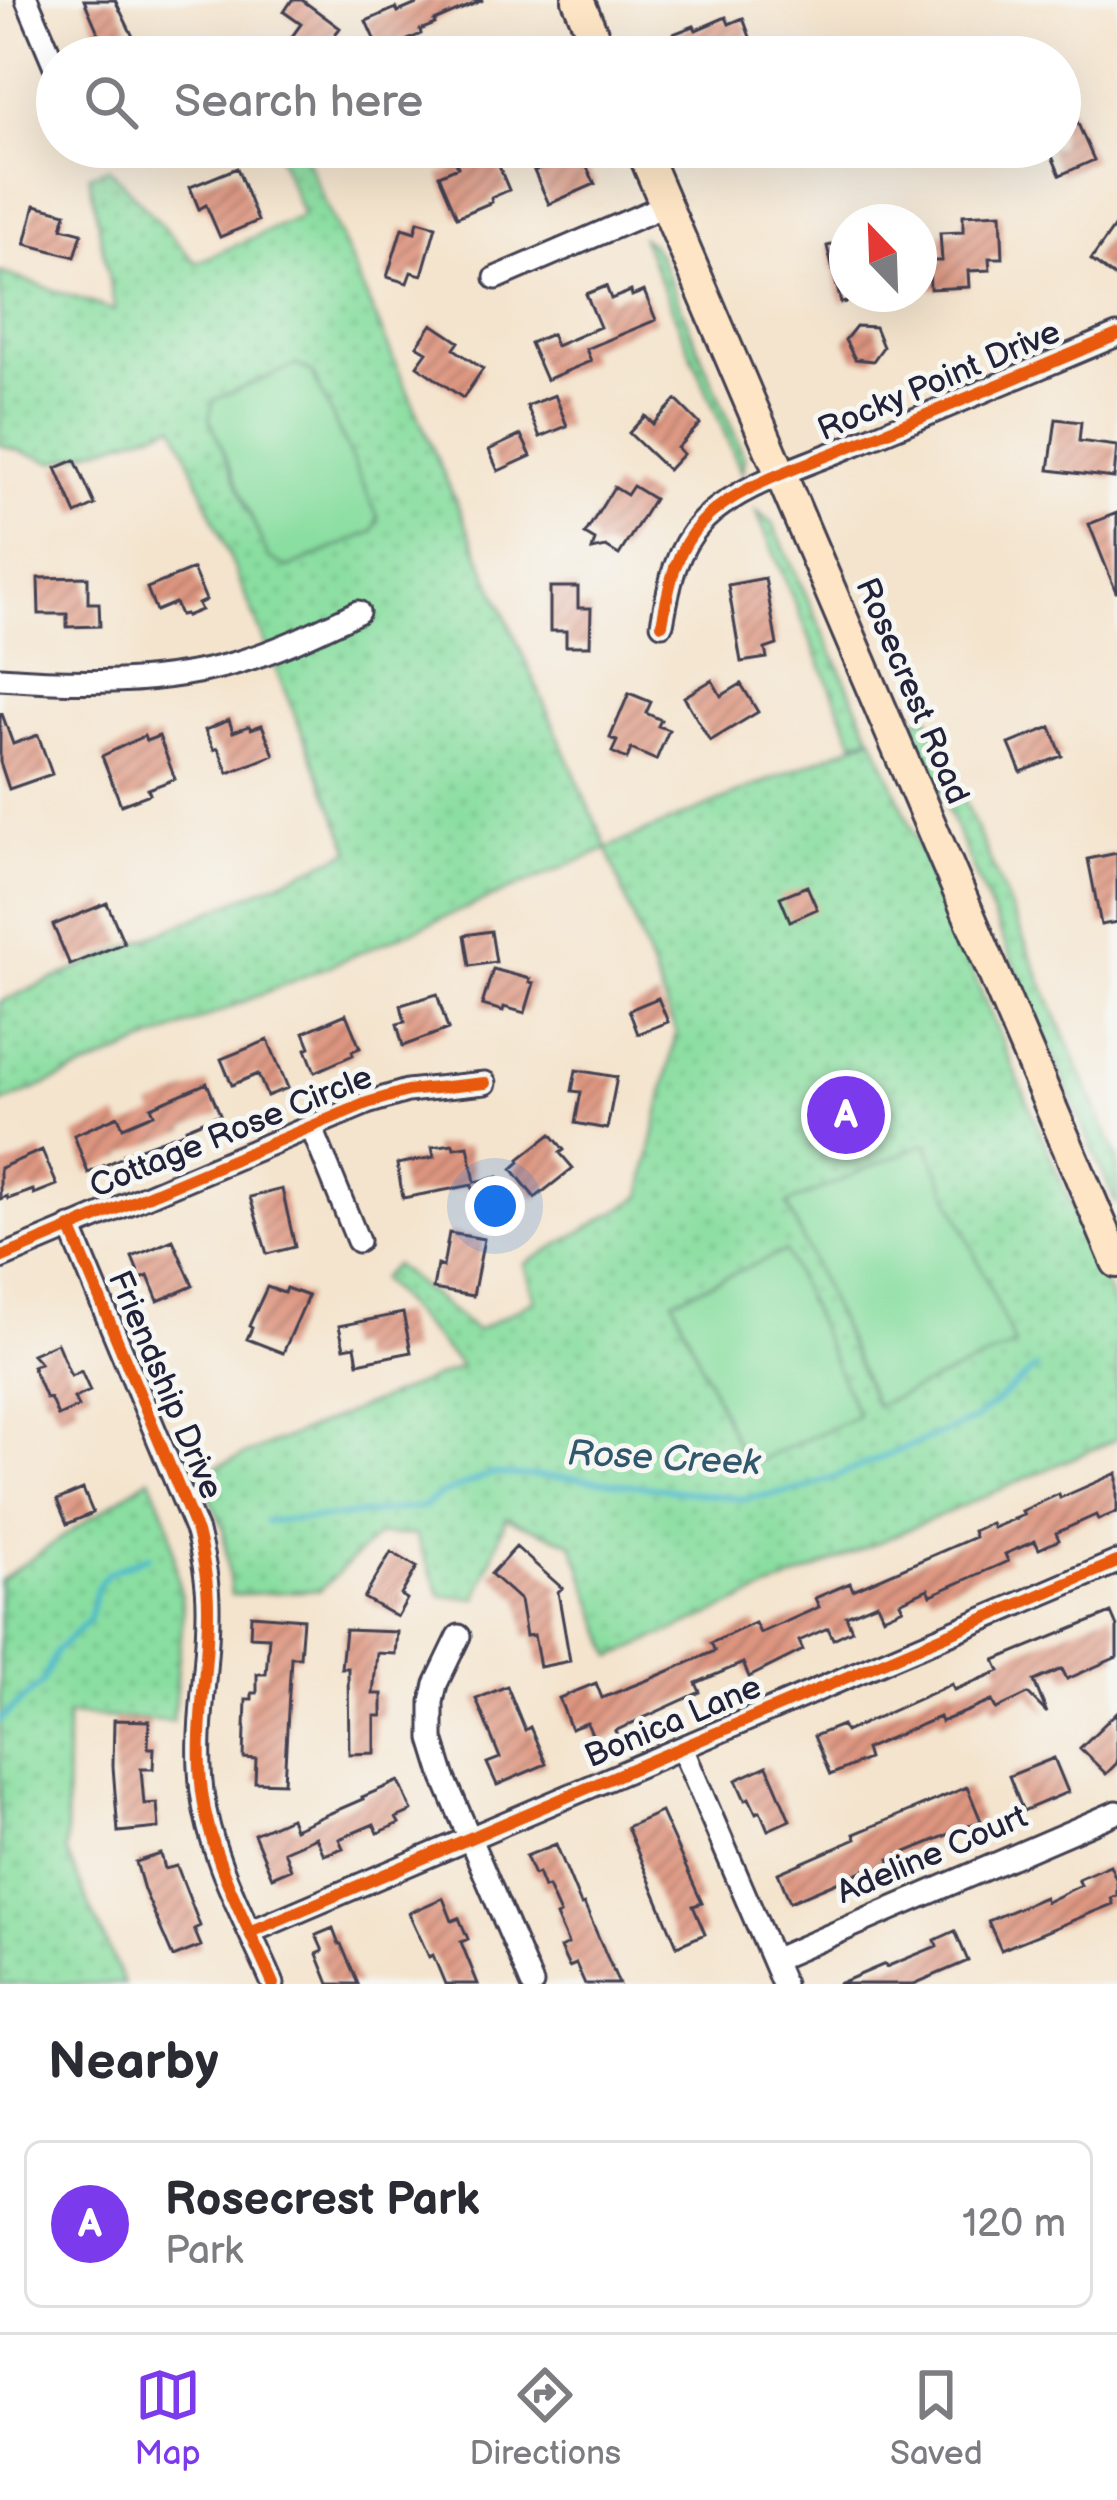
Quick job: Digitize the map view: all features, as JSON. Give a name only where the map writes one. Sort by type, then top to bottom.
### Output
[{"type":"main road","points":[[578,0],[593,36]]},
{"type":"main road","name":"Rosecrest Road","points":[[649,168],[1117,1262]]},
{"type":"street","points":[[27,0],[42,36]]},
{"type":"street","points":[[496,278],[666,206]]},
{"type":"street","name":"Rocky Point Drive","points":[[662,624],[671,575],[683,547],[723,504],[1117,335]]},
{"type":"street","points":[[0,678],[76,684],[155,679],[238,662],[358,612]]},
{"type":"street","name":"Cottage Rose Circle","points":[[0,1258],[387,1096],[485,1083]]},
{"type":"street","points":[[311,1126],[358,1241]]},
{"type":"street","name":"Friendship Drive","points":[[70,1227],[197,1532],[208,1606],[202,1791],[216,1850],[273,1984]]},
{"type":"street","name":"Bonica Lane","points":[[250,1932],[1117,1562]]},
{"type":"street","points":[[459,1636],[436,1684],[431,1721],[437,1759],[532,1984]]},
{"type":"street","points":[[682,1748],[783,1984]]},
{"type":"street","name":"Adeline Court","points":[[772,1960],[1117,1812]]},
{"type":"green space","points":[[109,168],[196,263],[303,215],[284,168],[310,168],[607,848],[873,737],[1117,1313],[1117,1439],[613,1657],[572,1543],[506,1518],[477,1598],[441,1596],[415,1535],[378,1535],[320,1590],[231,1595],[223,1526],[198,1474],[461,1367],[380,1279],[394,1265],[476,1331],[535,1300],[525,1264],[641,1197],[676,1033],[607,849],[0,1104],[0,1002],[351,851],[175,425],[54,462],[0,445],[0,272],[115,311],[89,175]]},
{"type":"green space","points":[[642,238],[660,258],[744,457],[742,474]]},
{"type":"green space","points":[[296,365],[312,372],[378,517],[374,531],[288,568],[268,557],[209,417],[214,400]]},
{"type":"green space","points":[[756,511],[773,524],[871,736],[854,742]]},
{"type":"green space","points":[[928,715],[1117,1158],[1117,1206],[910,721]]},
{"type":"green space","points":[[926,1143],[1015,1345],[876,1406],[787,1204]]},
{"type":"green space","points":[[785,1251],[858,1416],[746,1466],[673,1300]]},
{"type":"green space","points":[[150,1478],[169,1524],[183,1612],[173,1721],[67,1715],[66,1852],[124,1984],[0,1984],[0,1580]]},
{"type":"building","points":[[84,0],[115,0],[133,36],[100,36]]},
{"type":"building","points":[[292,0],[302,0],[340,28],[334,36],[292,36],[301,24],[284,12]]},
{"type":"building","points":[[426,0],[483,0],[434,21],[416,36],[373,36],[366,21],[396,8],[398,12]]},
{"type":"building","points":[[726,17],[729,24],[743,18],[750,36],[673,34],[694,26],[696,30]]},
{"type":"building","points":[[1081,131],[1094,160],[1081,166]]},
{"type":"building","points":[[237,168],[258,221],[220,237],[206,205],[199,209],[190,187]]},
{"type":"building","points":[[456,168],[500,168],[509,190],[457,217],[439,175]]},
{"type":"building","points":[[587,168],[595,184],[549,204],[534,171]]},
{"type":"building","points":[[35,205],[66,213],[62,228],[82,233],[75,257],[25,244]]},
{"type":"building","points":[[1001,213],[1003,258],[989,258],[990,270],[968,271],[969,287],[937,289],[940,233],[963,232],[963,215]]},
{"type":"building","points":[[418,221],[436,226],[422,275],[411,272],[407,283],[387,277],[402,228],[415,232]]},
{"type":"building","points":[[1117,223],[1117,279],[1091,260]]},
{"type":"building","points":[[606,286],[611,299],[644,291],[656,320],[586,349],[591,361],[546,380],[530,343],[551,334],[556,346],[600,327],[586,294]]},
{"type":"building","points":[[432,324],[459,342],[454,349],[483,369],[463,398],[417,366],[427,352],[417,346]]},
{"type":"building","points":[[856,326],[875,327],[883,347],[873,361],[855,359],[845,340]]},
{"type":"building","points":[[555,395],[567,426],[540,437],[527,406]]},
{"type":"building","points":[[676,400],[700,424],[677,448],[683,454],[668,470],[629,433],[645,416],[653,424]]},
{"type":"building","points":[[1056,419],[1081,422],[1079,441],[1117,446],[1114,478],[1049,470]]},
{"type":"building","points":[[521,435],[531,456],[498,471],[489,450]]},
{"type":"building","points":[[75,460],[95,505],[76,514],[56,468]]},
{"type":"building","points":[[633,486],[654,499],[619,555],[606,547],[592,550],[595,540],[585,534],[614,487],[627,495]]},
{"type":"building","points":[[1117,513],[1117,592],[1116,592],[1089,524]]},
{"type":"building","points":[[193,569],[206,600],[198,604],[201,610],[180,615],[175,603],[156,611],[147,588]]},
{"type":"building","points":[[88,577],[88,603],[99,603],[100,626],[67,627],[67,614],[39,614],[38,578]]},
{"type":"building","points":[[765,578],[777,645],[765,649],[767,658],[741,662],[728,585]]},
{"type":"building","points":[[550,587],[578,587],[578,608],[591,608],[590,646],[566,646],[566,631],[550,631]]},
{"type":"building","points":[[712,680],[721,696],[741,684],[758,712],[710,741],[684,697]]},
{"type":"building","points":[[629,693],[651,702],[646,713],[669,730],[656,760],[631,749],[627,759],[612,752],[617,741],[610,738]]},
{"type":"building","points":[[0,714],[13,744],[38,735],[52,774],[9,789],[0,762]]},
{"type":"building","points":[[229,720],[233,732],[262,725],[274,755],[228,773],[205,730]]},
{"type":"building","points":[[1051,727],[1062,756],[1021,772],[1009,744]]},
{"type":"building","points":[[144,736],[146,741],[159,736],[175,779],[121,805],[102,756]]},
{"type":"building","points":[[1117,853],[1117,922],[1101,925],[1088,859]]},
{"type":"building","points":[[807,886],[817,909],[790,921],[780,897]]},
{"type":"building","points":[[107,903],[124,943],[70,965],[53,925]]},
{"type":"building","points":[[491,931],[496,962],[470,966],[465,935]]},
{"type":"building","points":[[493,969],[534,983],[525,1013],[482,1005]]},
{"type":"building","points":[[437,994],[448,1029],[403,1046],[397,1024],[405,1022],[401,1005]]},
{"type":"building","points":[[658,998],[668,1022],[638,1034],[629,1010]]},
{"type":"building","points":[[346,1014],[360,1048],[315,1072],[304,1032]]},
{"type":"building","points":[[268,1040],[288,1088],[267,1096],[258,1074],[232,1085],[221,1059]]},
{"type":"building","points":[[576,1070],[617,1077],[607,1129],[575,1123],[581,1092],[572,1091]]},
{"type":"building","points":[[207,1083],[220,1114],[88,1173],[74,1135],[118,1116],[123,1127],[154,1114],[151,1107]]},
{"type":"building","points":[[551,1134],[573,1168],[535,1198],[512,1169]]},
{"type":"building","points":[[453,1144],[454,1148],[468,1146],[475,1182],[498,1177],[505,1213],[478,1218],[472,1185],[403,1198],[397,1164],[434,1157],[432,1147]]},
{"type":"building","points":[[42,1150],[57,1185],[0,1199],[0,1168]]},
{"type":"building","points":[[282,1189],[295,1247],[267,1254],[250,1197]]},
{"type":"building","points":[[449,1233],[484,1239],[473,1296],[433,1289]]},
{"type":"building","points":[[173,1240],[193,1286],[158,1301],[148,1276],[141,1279],[132,1257]]},
{"type":"building","points":[[267,1287],[308,1296],[283,1353],[247,1339]]},
{"type":"building","points":[[403,1313],[411,1352],[358,1363],[355,1346],[344,1348],[339,1326]]},
{"type":"building","points":[[57,1343],[71,1376],[81,1371],[90,1391],[74,1398],[78,1407],[58,1416],[32,1366],[40,1363],[32,1354]]},
{"type":"building","points":[[1117,1473],[1117,1512],[1098,1520],[1096,1515],[1056,1533],[1059,1540],[1039,1549],[1035,1541],[1005,1554],[1008,1561],[931,1595],[928,1589],[900,1602],[903,1608],[883,1617],[877,1603],[846,1616],[852,1630],[833,1639],[828,1628],[799,1641],[803,1650],[749,1677],[743,1663],[696,1683],[700,1692],[596,1744],[587,1723],[571,1729],[559,1698],[596,1683],[602,1698],[655,1677],[715,1651],[711,1643],[755,1623],[760,1633],[819,1607],[815,1598],[850,1583],[853,1590],[975,1537],[973,1531],[991,1523],[993,1528],[1059,1494],[1060,1498]]},
{"type":"building","points":[[83,1489],[93,1513],[67,1524],[57,1500]]},
{"type":"building","points":[[516,1547],[562,1588],[558,1592],[570,1661],[540,1667],[534,1635],[526,1636],[520,1600],[491,1574]]},
{"type":"building","points":[[391,1552],[417,1567],[401,1595],[407,1599],[397,1617],[364,1598]]},
{"type":"building","points":[[1111,1613],[1117,1627],[1117,1657],[1067,1679],[1062,1669],[1034,1681],[1047,1713],[1028,1694],[996,1709],[992,1701],[941,1722],[939,1717],[865,1749],[868,1759],[830,1775],[814,1736],[842,1725],[845,1732],[952,1684],[954,1690],[1000,1671],[995,1660]]},
{"type":"building","points":[[251,1615],[303,1619],[300,1657],[291,1657],[284,1783],[255,1782],[256,1759],[244,1758],[246,1699],[257,1693],[257,1674],[266,1674],[269,1637],[250,1636]]},
{"type":"building","points":[[345,1630],[397,1632],[395,1654],[377,1653],[373,1694],[382,1694],[382,1716],[375,1716],[375,1753],[349,1754],[348,1668],[341,1668]]},
{"type":"building","points":[[507,1686],[546,1764],[497,1785],[487,1763],[500,1758],[476,1699]]},
{"type":"building","points":[[1117,1712],[1117,1763],[1106,1774],[1080,1748]]},
{"type":"building","points":[[114,1720],[149,1721],[153,1769],[141,1769],[144,1804],[157,1803],[159,1828],[118,1832]]},
{"type":"building","points":[[1054,1758],[1068,1792],[1023,1811],[1009,1776]]},
{"type":"building","points":[[767,1766],[790,1820],[768,1830],[736,1780]]},
{"type":"building","points":[[399,1781],[412,1811],[396,1818],[399,1823],[378,1833],[374,1824],[339,1839],[343,1848],[324,1855],[316,1837],[284,1851],[291,1869],[272,1877],[254,1834],[290,1818],[294,1829]]},
{"type":"building","points":[[967,1787],[981,1821],[889,1859],[891,1865],[869,1873],[867,1869],[790,1902],[778,1873],[856,1839],[854,1834]]},
{"type":"building","points":[[661,1812],[702,1903],[693,1906],[705,1934],[677,1946],[627,1827]]},
{"type":"building","points":[[556,1844],[619,1984],[585,1984],[576,1964],[569,1967],[560,1948],[568,1944],[556,1916],[560,1914],[526,1856]]},
{"type":"building","points":[[161,1854],[165,1869],[177,1866],[200,1926],[194,1929],[201,1946],[173,1957],[136,1862]]},
{"type":"building","points":[[1110,1865],[1117,1881],[1113,1904],[1001,1950],[988,1921],[1044,1897],[1046,1902],[1081,1885],[1078,1879]]},
{"type":"building","points":[[443,1898],[452,1921],[459,1918],[468,1939],[461,1942],[478,1984],[445,1984],[409,1913]]},
{"type":"building","points":[[333,1928],[358,1984],[329,1984],[317,1954],[323,1951],[316,1935]]},
{"type":"building","points":[[955,1931],[968,1961],[914,1984],[838,1984],[937,1946],[935,1940]]},
{"type":"waterway","name":"Rose Creek","points":[[266,1521],[423,1507],[491,1474],[575,1478],[744,1499],[807,1488],[974,1420],[1036,1368]]},
{"type":"waterway","name":"Rose Creek","points":[[0,1720],[42,1683],[57,1650],[88,1621],[98,1586],[108,1573],[149,1556]]},
{"type":"cycle path","points":[[662,624],[684,546],[701,523],[731,499],[1117,335]]},
{"type":"cycle path","points":[[0,1258],[367,1103],[407,1091],[485,1083]]},
{"type":"cycle path","points":[[70,1227],[197,1532],[208,1606],[200,1746],[206,1817],[221,1866],[273,1984]]},
{"type":"cycle path","points":[[250,1932],[1117,1562]]},
{"type":"place","name":"Rosecrest Park","points":[[846,1115]]}]
